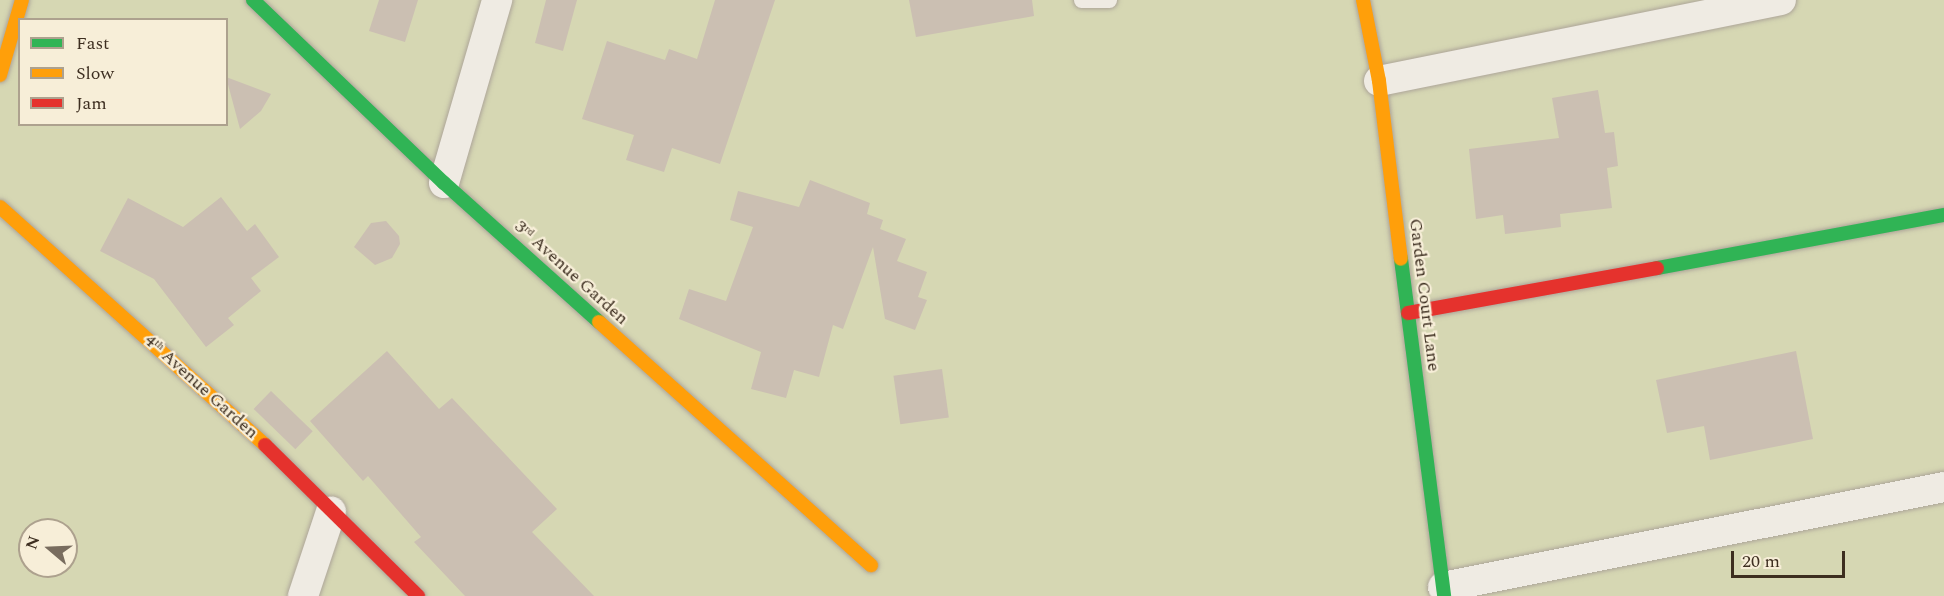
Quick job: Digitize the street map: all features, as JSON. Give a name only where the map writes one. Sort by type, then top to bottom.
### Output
[{"type":"street","points":[[0,75],[22,0]]},
{"type":"street","name":"3ʳᵈ Avenue Garden","points":[[254,0],[444,183],[871,565]]},
{"type":"street","points":[[444,183],[497,0]]},
{"type":"street","name":"Garden Court Lane","points":[[1363,0],[1379,81],[1443,591]]},
{"type":"street","points":[[1379,81],[1781,0]]},
{"type":"street","name":"4ᵗʰ Avenue Garden","points":[[0,207],[260,440],[418,596]]},
{"type":"street","points":[[1408,313],[1944,215]]},
{"type":"street","points":[[1443,591],[1944,488]]},
{"type":"street","points":[[303,596],[331,512]]},
{"type":"lane","points":[[1081,0],[1109,0]]},
{"type":"green space","points":[[0,0],[1944,0],[1944,596],[0,596]]},
{"type":"building","points":[[379,0],[418,0],[405,42],[369,31]]},
{"type":"building","points":[[546,0],[577,0],[563,51],[535,43]]},
{"type":"building","points":[[715,0],[775,0],[720,164],[672,148],[664,172],[626,160],[634,135],[582,119],[607,41],[665,60],[669,49],[697,59]]},
{"type":"building","points":[[909,0],[1032,0],[1034,16],[916,37]]},
{"type":"building","points":[[228,78],[271,94],[261,111],[240,129]]},
{"type":"building","points":[[1598,90],[1605,133],[1614,132],[1618,166],[1607,168],[1612,208],[1560,214],[1561,227],[1505,234],[1503,215],[1476,219],[1469,149],[1559,138],[1552,98]]},
{"type":"building","points":[[810,180],[870,203],[867,214],[883,220],[880,229],[906,239],[897,261],[927,272],[918,297],[927,300],[915,330],[885,319],[873,247],[843,329],[833,325],[819,377],[794,370],[786,398],[751,389],[761,352],[679,319],[689,289],[726,301],[753,227],[730,220],[738,191],[799,207]]},
{"type":"building","points":[[221,197],[247,231],[255,224],[279,257],[251,278],[261,291],[228,318],[234,325],[206,347],[154,279],[100,251],[128,198],[183,227]]},
{"type":"building","points":[[386,221],[399,236],[400,244],[392,258],[375,265],[354,247],[371,223]]},
{"type":"building","points":[[387,351],[439,409],[452,398],[557,509],[532,532],[594,596],[465,596],[414,542],[421,537],[368,476],[363,481],[310,421]]},
{"type":"building","points":[[1796,351],[1813,439],[1710,460],[1704,426],[1667,433],[1656,380]]},
{"type":"building","points":[[942,369],[949,418],[900,424],[893,376]]},
{"type":"building","points":[[271,391],[313,431],[295,449],[254,409]]},
{"type":"traffic: fast","points":[[253,0],[444,183],[599,322]]},
{"type":"traffic: fast","points":[[1657,268],[1944,215]]},
{"type":"traffic: fast","points":[[1401,259],[1444,596]]},
{"type":"traffic: slow","points":[[0,75],[22,0]]},
{"type":"traffic: slow","points":[[1363,0],[1379,81],[1401,259]]},
{"type":"traffic: slow","points":[[0,207],[265,445]]},
{"type":"traffic: slow","points":[[599,322],[871,565]]},
{"type":"traffic: jam","points":[[1408,313],[1657,268]]},
{"type":"traffic: jam","points":[[265,445],[418,596]]}]
